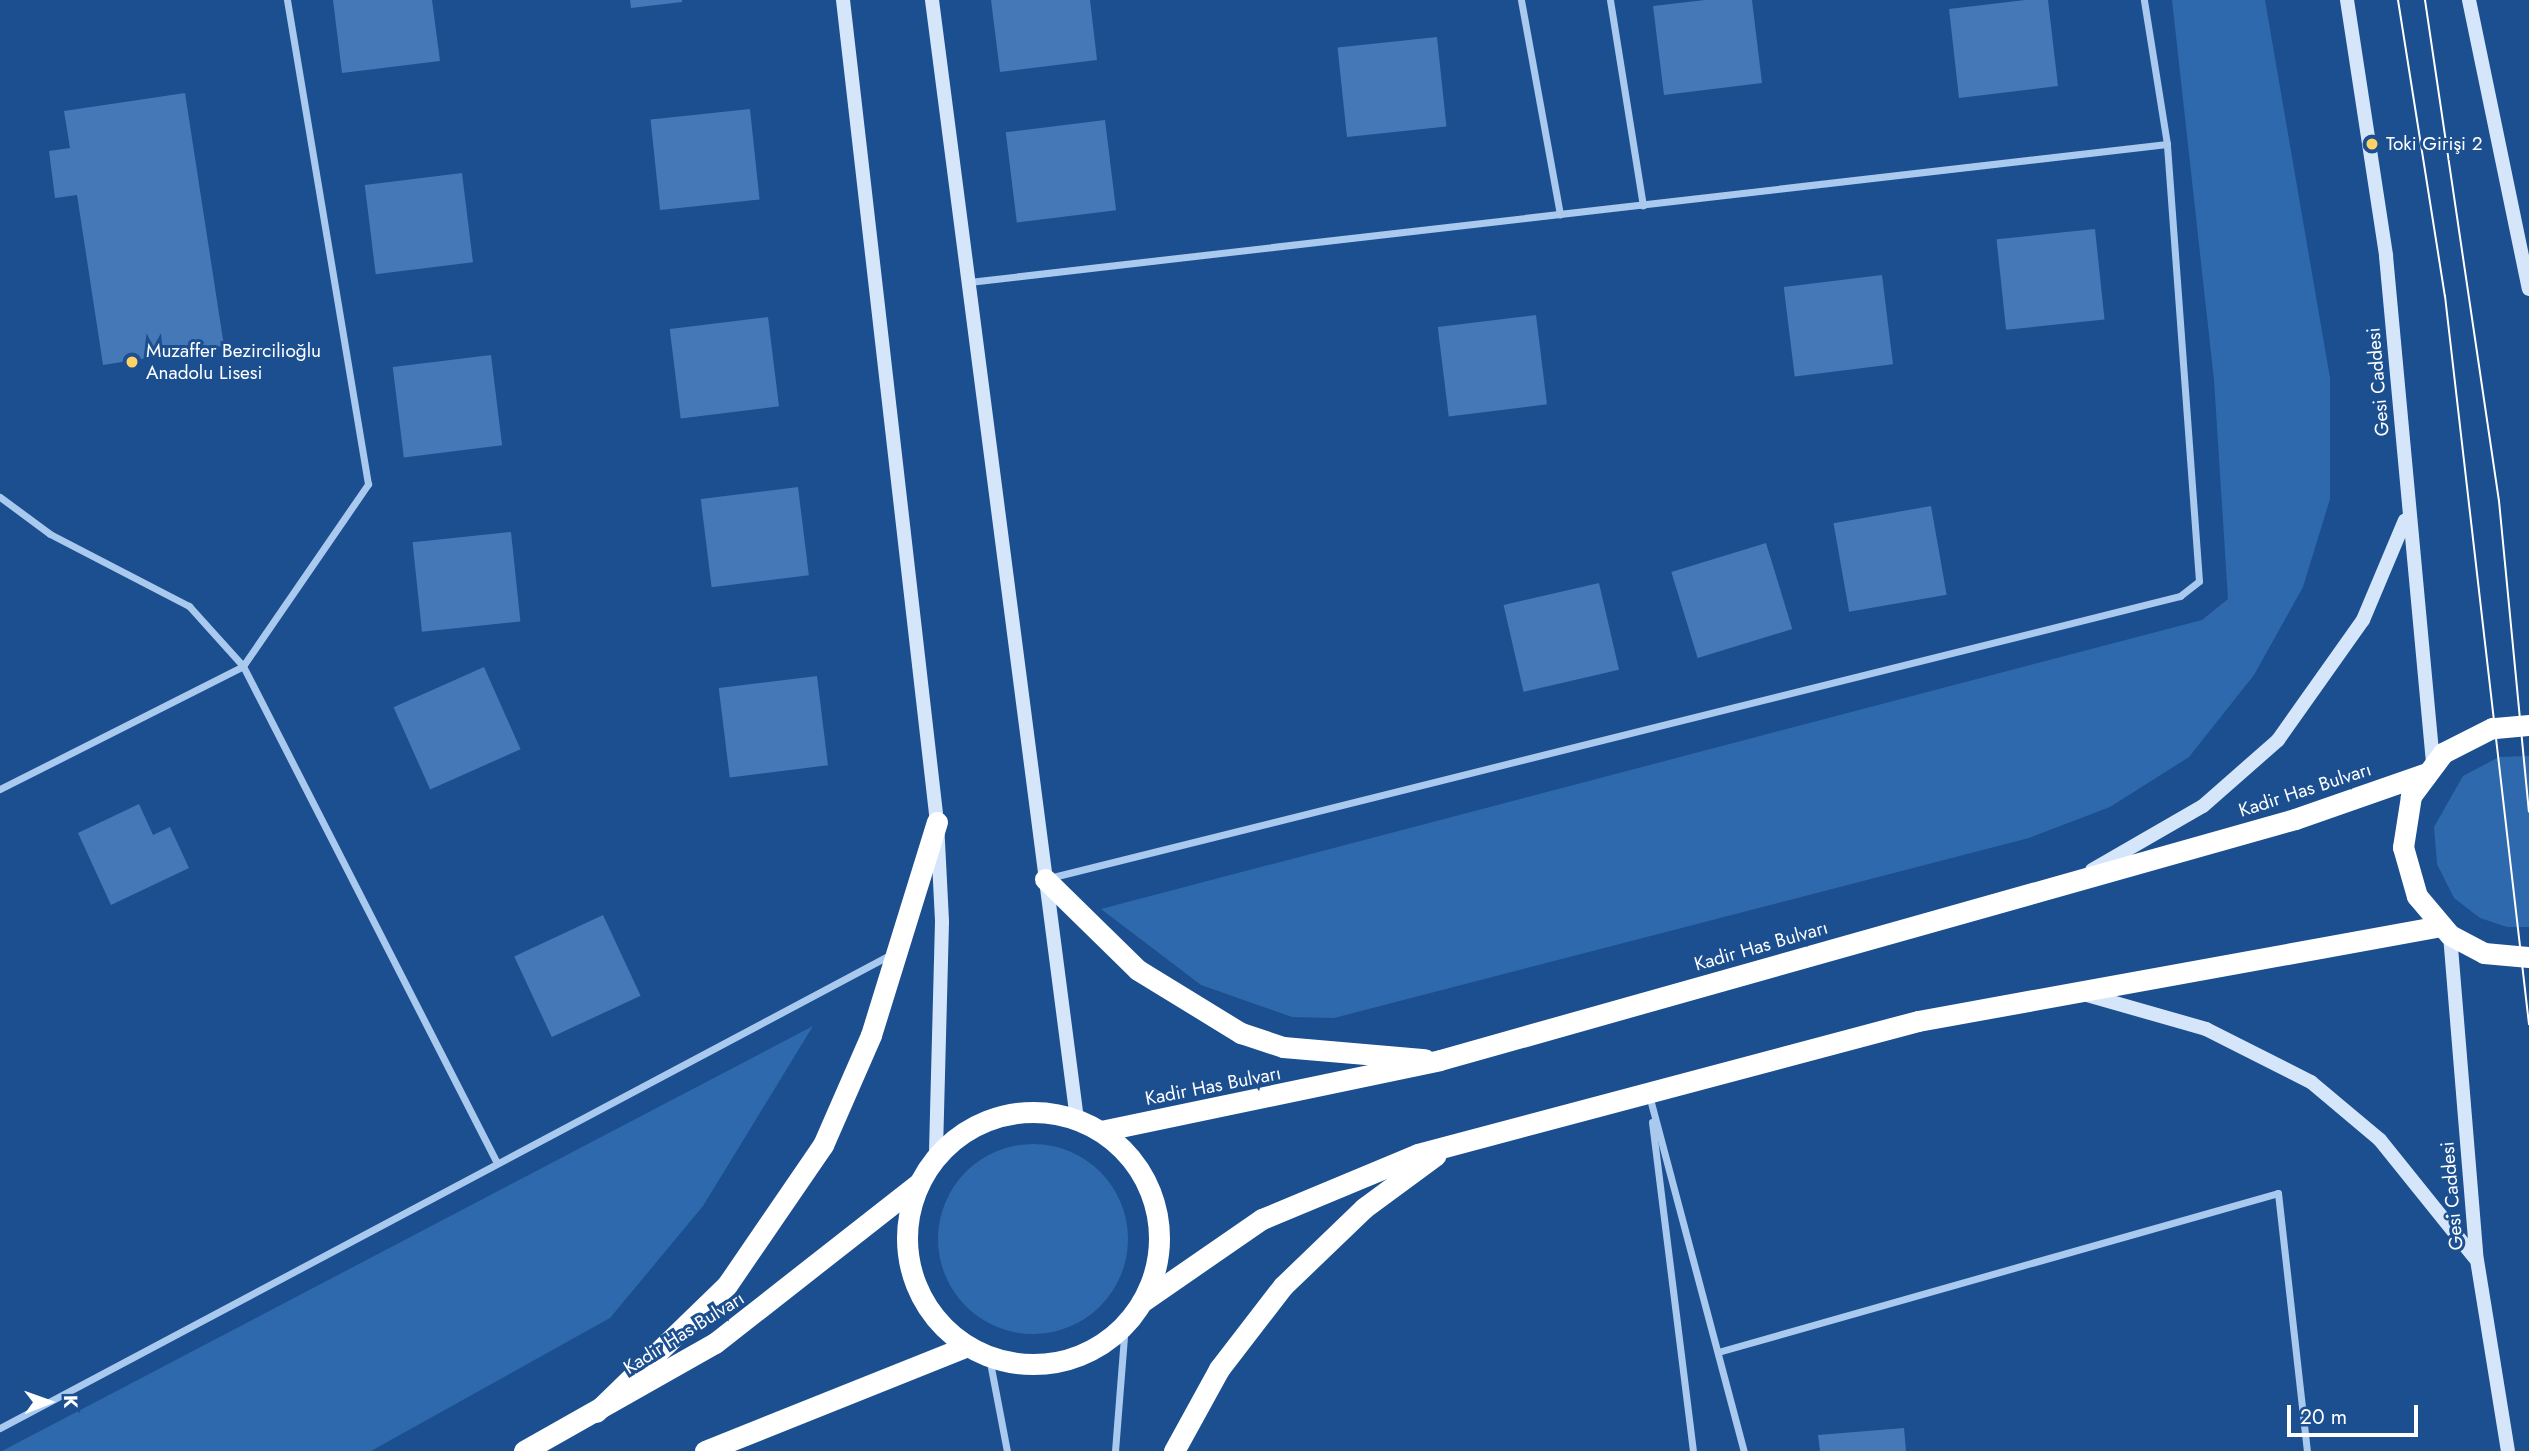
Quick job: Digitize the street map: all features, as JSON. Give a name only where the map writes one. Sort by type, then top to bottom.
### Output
[{"type":"highway","points":[[2529,725],[2466,737],[2429,769],[2412,796],[2403,847],[2417,896],[2445,931],[2484,953],[2529,957]]},
{"type":"highway","name":"Kadir Has Bulvarı","points":[[1101,1131],[1440,1060],[2295,820],[2429,769]]},
{"type":"highway","points":[[596,1412],[699,1315],[794,1195],[849,1091],[898,951],[937,822]]},
{"type":"highway","points":[[1045,879],[1138,970],[1241,1033],[1283,1047],[1440,1060]]},
{"type":"highway","points":[[1143,1301],[1158,1250],[1156,1208],[1145,1178],[1101,1131],[1077,1119],[1016,1112],[986,1120],[936,1157],[920,1181],[908,1232],[912,1273],[936,1318],[967,1346],[989,1357],[1018,1364],[1076,1358],[1125,1325],[1143,1301],[1262,1219],[1352,1176],[1450,1146],[1906,1024],[2058,990],[2277,959],[2445,931]]},
{"type":"highway","points":[[1174,1451],[1219,1368],[1283,1286],[1364,1208],[1450,1146]]},
{"type":"highway","name":"Kadir Has Bulvarı","points":[[524,1451],[596,1412],[778,1300],[920,1181]]},
{"type":"highway","points":[[705,1451],[967,1346]]},
{"type":"main road","points":[[843,0],[937,822],[942,922],[936,1157]]},
{"type":"main road","points":[[932,0],[965,282],[1077,1119]]},
{"type":"main road","name":"Gesi Caddesi","points":[[2347,0],[2386,256],[2429,769]]},
{"type":"main road","points":[[2469,0],[2529,289]]},
{"type":"main road","points":[[2072,882],[2203,806],[2278,740],[2363,620],[2407,516]]},
{"type":"main road","name":"Gesi Caddesi","points":[[2445,931],[2477,1260],[2508,1451]]},
{"type":"main road","points":[[2058,990],[2182,1020],[2311,1082],[2381,1140],[2477,1260]]},
{"type":"street","points":[[0,789],[243,666],[368,484],[287,0]]},
{"type":"street","points":[[1521,0],[1560,214]]},
{"type":"street","points":[[1611,0],[1643,205]]},
{"type":"street","points":[[1045,879],[2180,596],[2199,581],[2167,144],[2144,0]]},
{"type":"street","points":[[965,282],[2167,144]]},
{"type":"street","points":[[0,496],[50,534],[189,606],[243,666],[497,1163]]},
{"type":"street","points":[[0,1428],[898,951]]},
{"type":"street","points":[[1648,1094],[1744,1451]]},
{"type":"street","points":[[1648,1094],[1693,1451]]},
{"type":"street","points":[[1717,1352],[2278,1193],[2307,1451]]},
{"type":"street","points":[[1115,1451],[1125,1325]]},
{"type":"street","points":[[989,1357],[1007,1451]]},
{"type":"shaded area","points":[[2172,0],[2265,0],[2330,378],[2330,499],[2303,587],[2254,675],[2189,757],[2110,807],[2029,838],[1334,1018],[1292,1017],[1201,985],[1101,909],[2202,620],[2228,599],[2214,380]]},
{"type":"shaded area","points":[[2529,756],[2529,927],[2507,927],[2480,918],[2454,898],[2437,864],[2434,827],[2463,776],[2499,757]]},
{"type":"shaded area","points":[[813,1026],[703,1206],[610,1318],[371,1451],[2,1451]]},
{"type":"shaded area","points":[[1033,1144],[1069,1151],[1100,1172],[1121,1203],[1128,1239],[1121,1275],[1100,1306],[1069,1327],[1033,1334],[997,1327],[966,1306],[945,1275],[938,1239],[945,1203],[966,1172],[997,1151]]},
{"type":"building","points":[[333,0],[432,0],[440,61],[342,73]]},
{"type":"building","points":[[630,0],[682,0],[682,2],[631,8]]},
{"type":"building","points":[[991,0],[1090,0],[1097,60],[1000,72]]},
{"type":"building","points":[[1705,0],[1752,0],[1762,83],[1664,95],[1653,6]]},
{"type":"building","points":[[2048,0],[2058,86],[1959,98],[1949,9]]},
{"type":"building","points":[[1437,37],[1446,127],[1347,137],[1338,47]]},
{"type":"building","points":[[185,93],[224,346],[103,365],[77,195],[55,198],[49,151],[70,148],[64,111]]},
{"type":"building","points":[[750,109],[760,200],[660,210],[651,119]]},
{"type":"building","points":[[1105,120],[1116,210],[1017,223],[1006,132]]},
{"type":"building","points":[[462,173],[473,262],[376,274],[365,185]]},
{"type":"building","points":[[2095,229],[2105,320],[2006,330],[1997,239]]},
{"type":"building","points":[[1882,275],[1893,364],[1795,376],[1784,287]]},
{"type":"building","points":[[1536,315],[1547,404],[1449,416],[1438,327]]},
{"type":"building","points":[[768,317],[779,406],[681,418],[670,329]]},
{"type":"building","points":[[491,355],[502,445],[404,457],[393,367]]},
{"type":"building","points":[[798,487],[809,575],[712,587],[701,499]]},
{"type":"building","points":[[1931,506],[1947,595],[1849,612],[1834,523]]},
{"type":"building","points":[[511,532],[520,622],[422,632],[413,542]]},
{"type":"building","points":[[1766,543],[1792,629],[1698,658],[1671,572]]},
{"type":"building","points":[[1599,583],[1619,670],[1524,692],[1504,605]]},
{"type":"building","points":[[484,667],[521,749],[430,789],[394,707]]},
{"type":"building","points":[[817,676],[828,765],[730,777],[719,688]]},
{"type":"building","points":[[139,804],[153,835],[170,827],[189,868],[111,905],[78,833]]},
{"type":"building","points":[[603,915],[641,996],[552,1037],[514,956]]},
{"type":"building","points":[[1904,1428],[1906,1451],[1820,1451],[1818,1435]]},
{"type":"tram line","points":[[2398,0],[2445,296],[2529,1024]]},
{"type":"tram line","points":[[2425,0],[2499,501],[2529,812]]},
{"type":"place","name":"Toki Girişi 2","points":[[2372,144]]},
{"type":"place","name":"Muzaffer Bezircilioğlu Anadolu Lisesi","points":[[132,362]]}]
